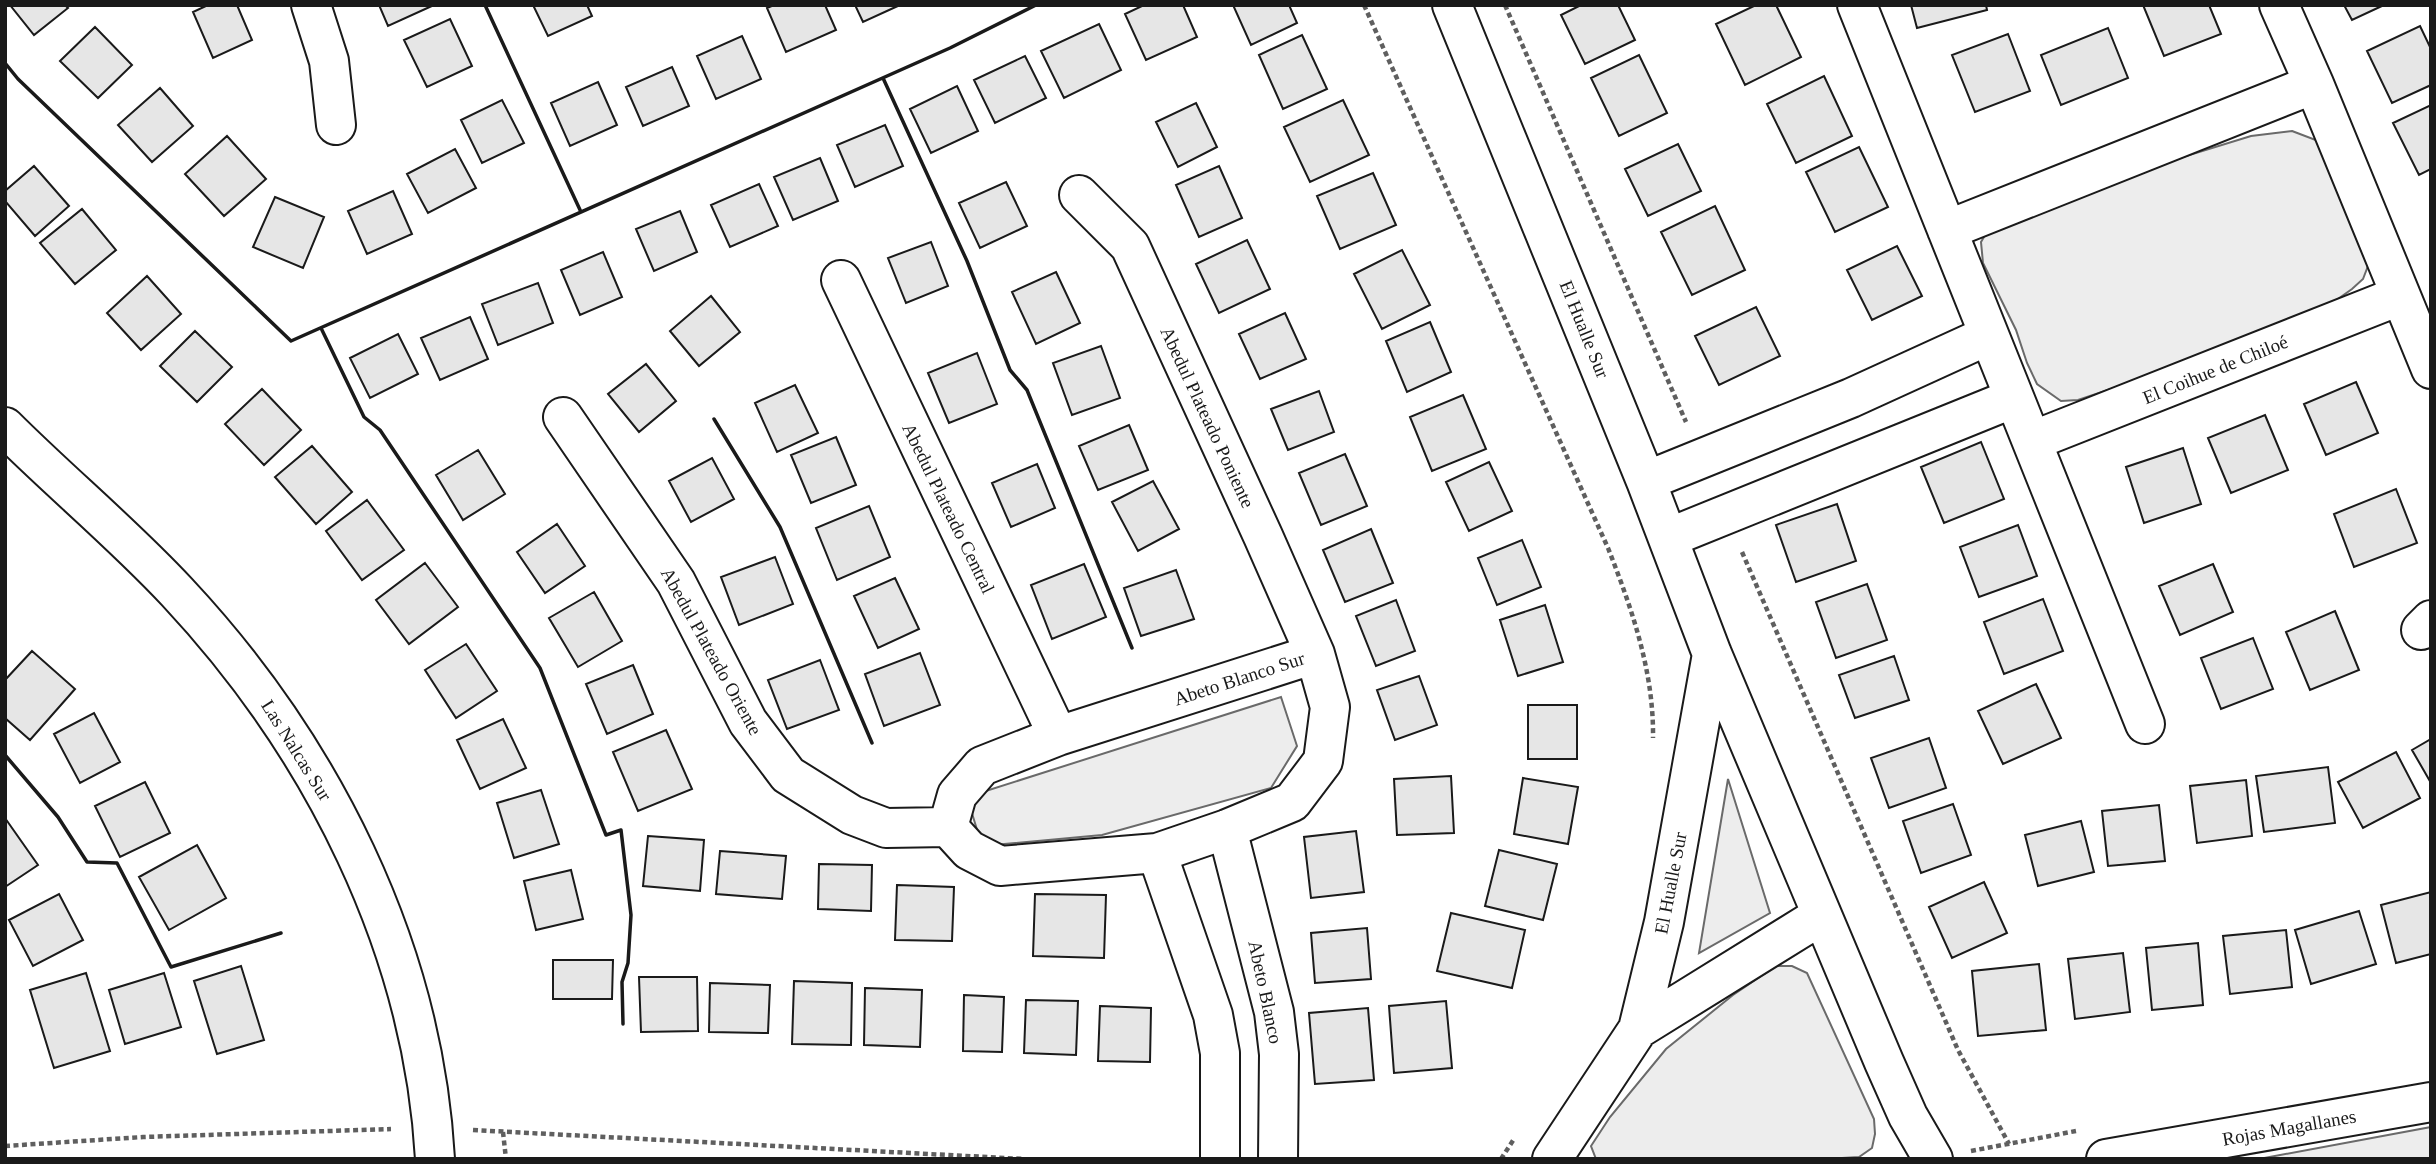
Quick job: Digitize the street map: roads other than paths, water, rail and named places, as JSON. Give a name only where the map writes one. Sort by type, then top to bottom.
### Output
[{"type":"street","points":[[311,5],[329,61],[336,125]]},
{"type":"street","name":"El Hualle Sur","points":[[1452,5],[1646,481],[1712,654],[1908,1116],[1933,1159]]},
{"type":"street","points":[[1857,5],[2144,724]]},
{"type":"street","points":[[2279,5],[2431,369]]},
{"type":"street","points":[[1947,230],[2314,84]]},
{"type":"street","name":"Abedul Plateado Poniente","points":[[1079,195],[1130,246],[1315,654]]},
{"type":"street","name":"Abedul Plateado Central","points":[[841,280],[1058,736]]},
{"type":"street","name":"El Coihue de Chiloé","points":[[2032,442],[2399,296]]},
{"type":"street","points":[[1646,481],[1851,398],[1989,335]]},
{"type":"street","points":[[1668,538],[2014,397]]},
{"type":"street","name":"Abedul Plateado Oriente","points":[[563,417],[676,582],[748,722],[788,775],[852,815],[886,828],[948,827]]},
{"type":"street","name":"Las Nalcas Sur","points":[[5,427],[184,599],[269,703],[306,761],[341,821],[394,948],[422,1053],[435,1144]]},
{"type":"street","name":"Abeto Blanco Sur","points":[[1315,654],[1330,708],[1323,761],[1292,802],[1227,829],[1157,853],[1000,866],[969,850],[948,827],[957,796],[982,766],[1058,736],[1315,654]]},
{"type":"street","name":"El Hualle Sur","points":[[1552,1159],[1638,1029],[1664,922],[1712,654]]},
{"type":"street","name":"Abeto Blanco","points":[[1227,829],[1274,1012],[1279,1054],[1278,1159]]},
{"type":"street","points":[[1157,853],[1213,1016],[1220,1053],[1220,1159]]},
{"type":"street","name":"El Hualle Sur","points":[[1638,1029],[1822,915]]},
{"type":"street","name":"Rojas Magallanes","points":[[2106,1159],[2431,1102]]}]
